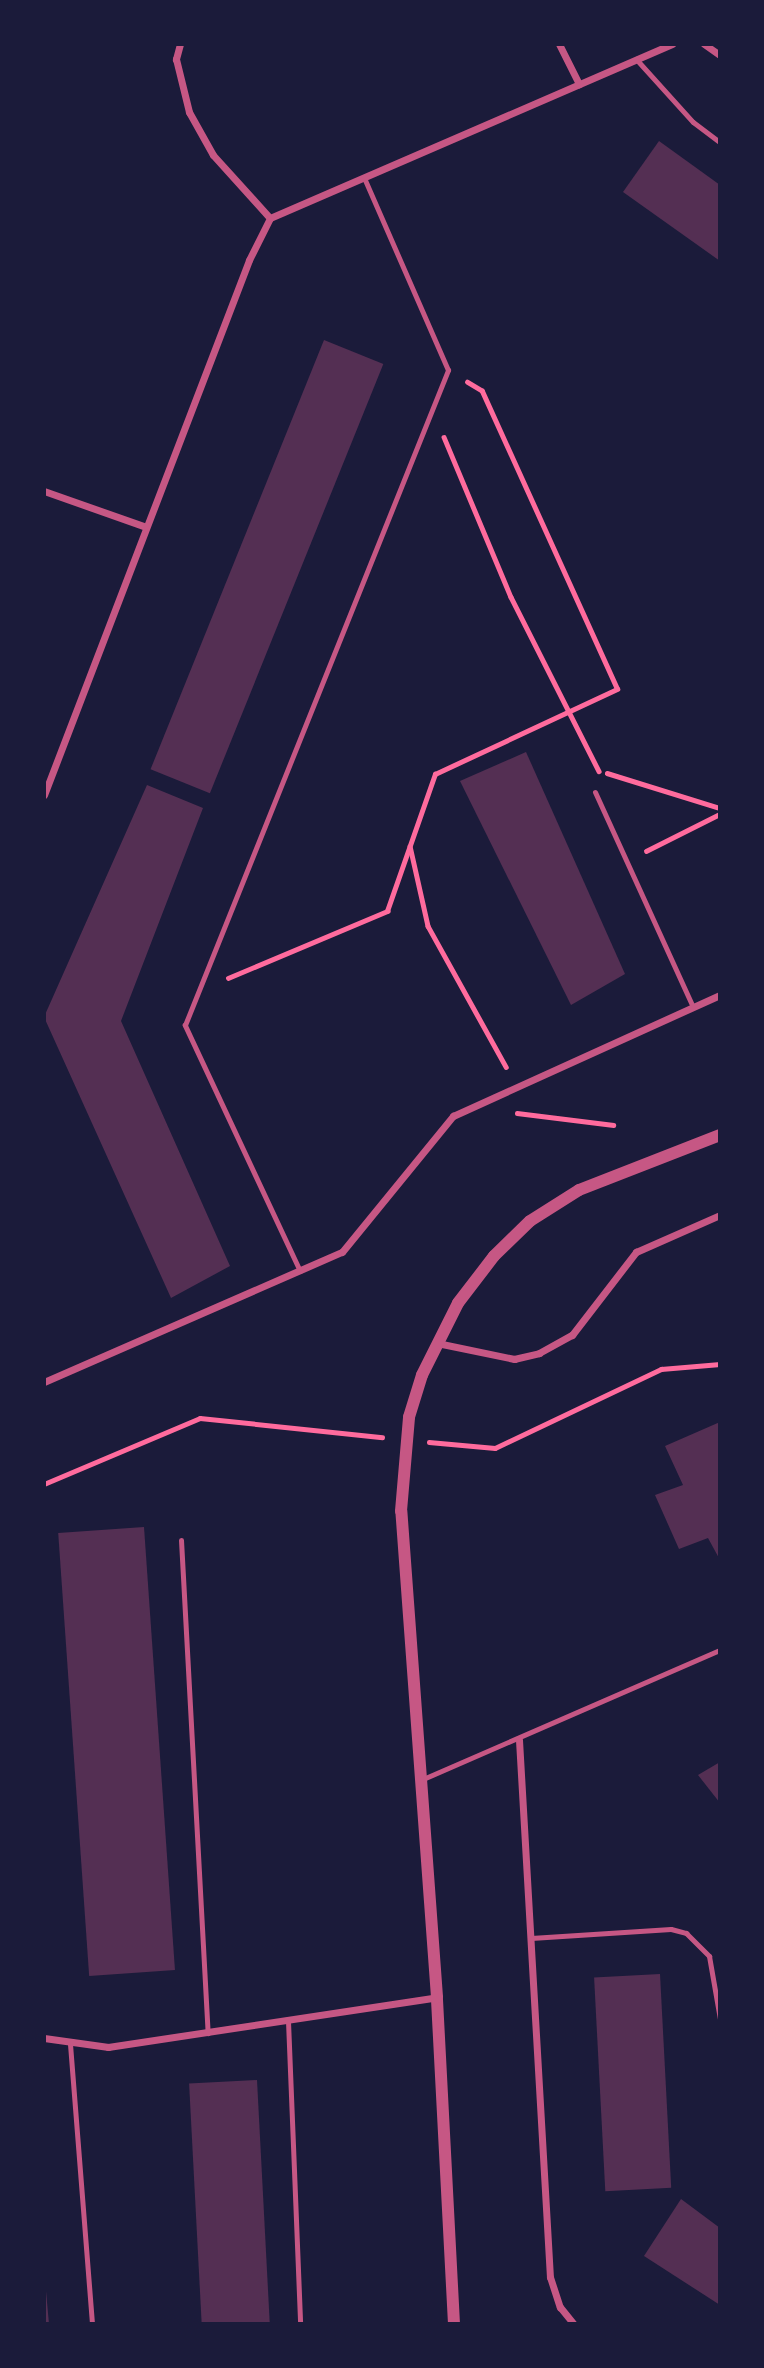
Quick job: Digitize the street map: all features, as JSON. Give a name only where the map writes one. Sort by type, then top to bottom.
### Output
[{"type":"street","points":[[180,44],[176,59],[189,112],[213,155],[270,218]]},
{"type":"street","points":[[559,44],[579,84]]},
{"type":"street","points":[[44,795],[249,260],[270,218],[672,44]]},
{"type":"street","points":[[704,44],[720,55]]},
{"type":"street","points":[[44,491],[146,527]]},
{"type":"street","points":[[44,1382],[342,1252],[453,1116],[720,995]]},
{"type":"street","points":[[454,2324],[437,1997],[401,1511],[402,1456],[409,1417],[436,1343],[458,1304],[486,1266],[530,1221],[579,1190],[720,1135]]},
{"type":"street","points":[[436,1343],[514,1359],[539,1353],[572,1335],[636,1252],[720,1215]]},
{"type":"street","points":[[520,1740],[550,2277],[560,2307],[573,2324]]},
{"type":"street","points":[[44,2038],[70,2044],[108,2047],[208,2034],[437,1997]]},
{"type":"lane","points":[[636,59],[693,122],[720,142]]},
{"type":"lane","points":[[300,1271],[185,1025],[448,370],[364,178]]},
{"type":"lane","points":[[595,792],[693,1007]]},
{"type":"lane","points":[[181,1540],[208,2034]]},
{"type":"lane","points":[[420,1780],[520,1740],[720,1650]]},
{"type":"lane","points":[[531,1938],[671,1929],[686,1933],[709,1956],[720,2019]]},
{"type":"lane","points":[[288,2021],[300,2324]]},
{"type":"lane","points":[[70,2044],[92,2324]]},
{"type":"path","points":[[199,990],[387,911],[435,774],[617,689],[482,391],[448,370]]},
{"type":"path","points":[[432,409],[511,597],[595,770],[720,808]]},
{"type":"path","points":[[626,860],[720,814]]},
{"type":"path","points":[[410,845],[428,926],[517,1087]]},
{"type":"path","points":[[471,1108],[613,1125]]},
{"type":"path","points":[[495,1448],[661,1369],[720,1364]]},
{"type":"path","points":[[44,1484],[200,1418],[314,1431]]},
{"type":"building","points":[[659,141],[720,185],[720,261],[623,192]]},
{"type":"building","points":[[324,340],[383,364],[210,793],[151,769]]},
{"type":"building","points":[[526,752],[625,974],[571,1005],[460,781]]},
{"type":"building","points":[[147,785],[203,808],[121,1021],[230,1266],[171,1298],[44,1017]]},
{"type":"building","points":[[720,1422],[720,1560],[708,1538],[679,1549],[655,1495],[683,1485],[665,1446]]},
{"type":"building","points":[[144,1527],[175,1970],[89,1976],[58,1533]]},
{"type":"building","points":[[720,1762],[720,1803],[698,1775]]},
{"type":"building","points":[[660,1974],[671,2188],[605,2191],[594,1977]]},
{"type":"building","points":[[257,2080],[270,2324],[202,2324],[189,2084]]},
{"type":"building","points":[[681,2199],[720,2228],[720,2305],[644,2256]]},
{"type":"building","points":[[46,2291],[49,2324],[44,2324]]}]
